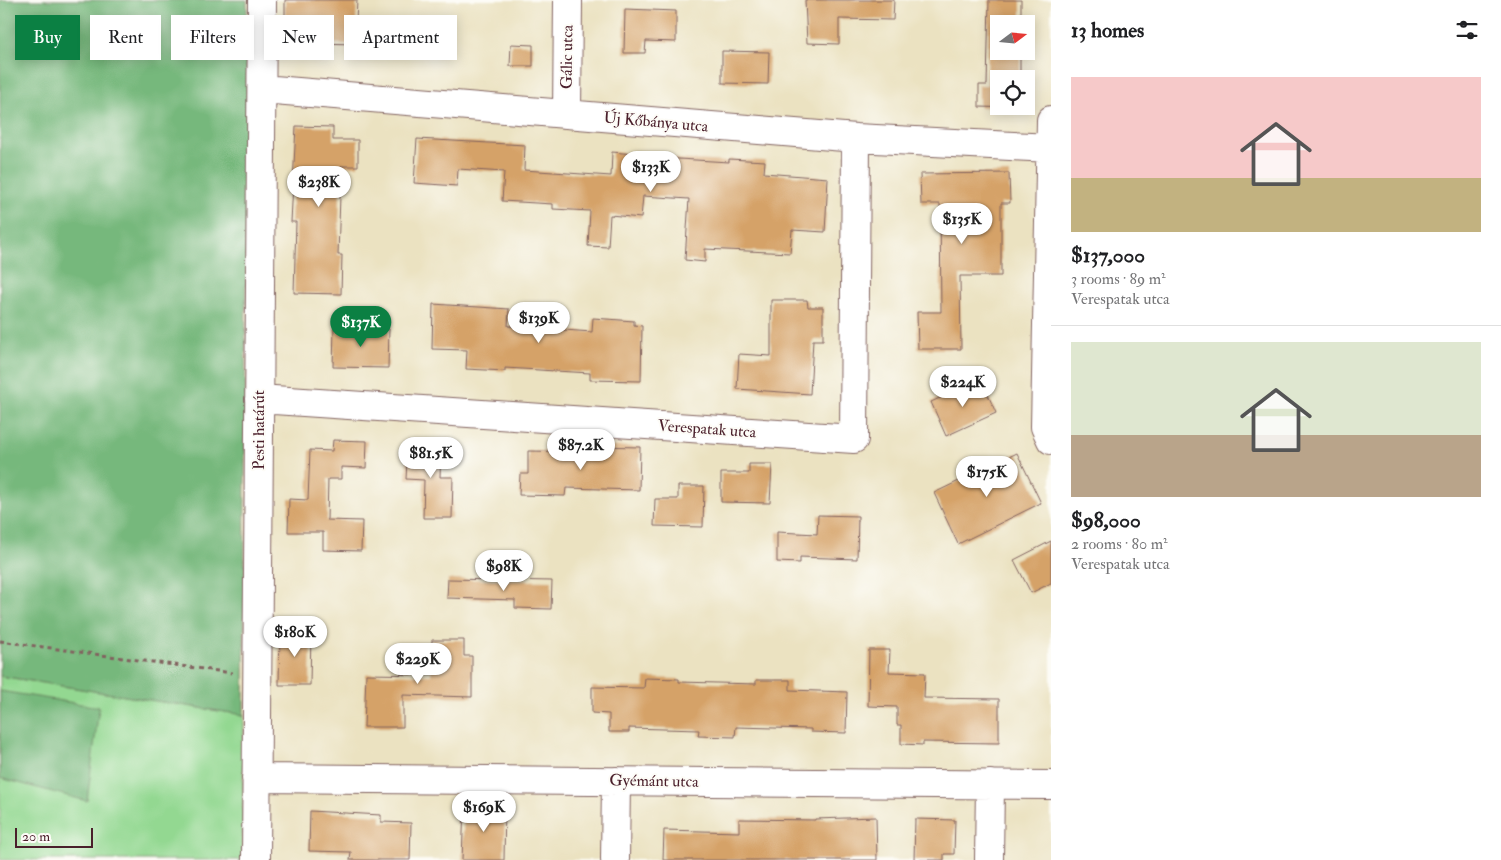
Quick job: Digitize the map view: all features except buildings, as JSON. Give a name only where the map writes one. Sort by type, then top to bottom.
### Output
[{"type":"street","name":"Pesti határút","points":[[256,860],[262,0]]},
{"type":"street","name":"Gálic utca","points":[[567,114],[568,0]]},
{"type":"street","name":"Új Kőbánya utca","points":[[262,89],[856,138],[1050,148]]},
{"type":"street","points":[[1051,120],[1045,427],[1051,440]]},
{"type":"street","name":"Verespatak utca","points":[[259,400],[854,439],[856,138]]},
{"type":"street","name":"Gyémánt utca","points":[[256,778],[1051,785]]},
{"type":"street","points":[[615,860],[616,781]]},
{"type":"street","points":[[989,860],[990,784]]},
{"type":"path","points":[[0,641],[257,677]]},
{"type":"green space","points":[[0,0],[247,0],[247,15],[171,15],[171,60],[247,60],[244,715],[0,676]]},
{"type":"green space","points":[[0,676],[244,715],[242,860],[0,860]]},
{"type":"green space","points":[[0,691],[99,707],[87,801],[0,778]]}]
